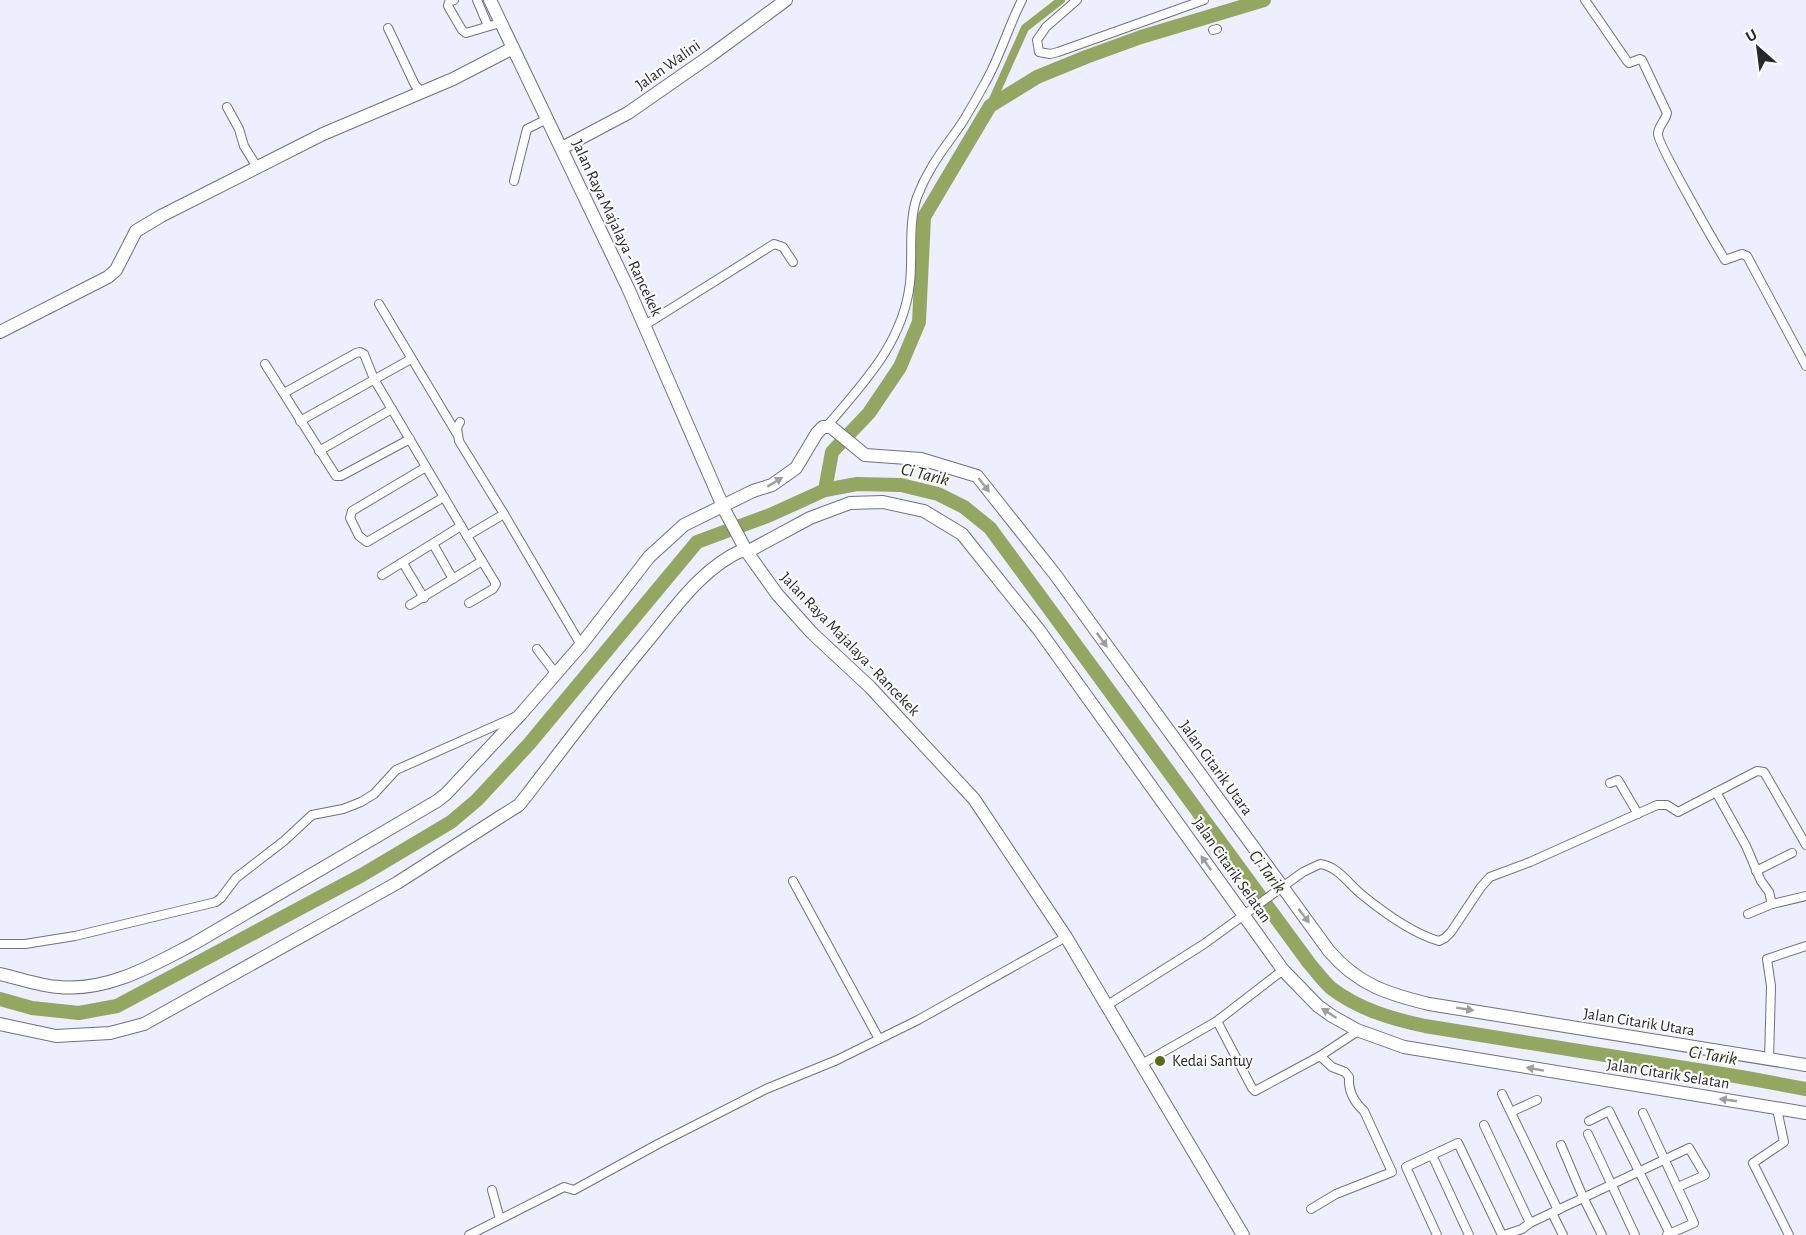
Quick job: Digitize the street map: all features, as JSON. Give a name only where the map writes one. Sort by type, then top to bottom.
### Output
[{"type":"street","points":[[454,0],[449,2],[448,6],[464,32],[469,33],[494,25],[477,0]]},
{"type":"street","name":"Jalan Raya Majalaya - Rancekek","points":[[490,0],[494,25],[513,48],[562,148],[645,325],[724,508],[744,546],[777,594],[812,633],[870,687],[975,799],[1065,937],[1244,1235]]},
{"type":"street","name":"Jalan Walini","points":[[562,148],[628,113],[786,0]]},
{"type":"street","points":[[0,974],[57,987],[73,988],[107,984],[158,962],[437,801],[556,674],[649,557],[684,525],[724,508],[753,491],[772,485],[796,468],[817,433],[823,427],[829,427],[878,364],[895,337],[907,304],[914,206],[924,179],[934,159],[962,122],[987,81],[1012,18],[1022,0]]},
{"type":"street","points":[[1077,0],[1046,27],[1037,40],[1039,52],[1050,54],[1072,48],[1204,0]]},
{"type":"street","points":[[1585,0],[1627,61],[1629,63],[1642,60],[1666,116],[1658,131],[1658,136],[1723,256],[1728,260],[1742,254],[1747,256],[1806,366]]},
{"type":"street","points":[[388,28],[415,85],[422,92]]},
{"type":"street","points":[[0,332],[108,277],[116,270],[136,231],[158,218],[323,134],[473,70],[513,48]]},
{"type":"street","points":[[227,107],[239,129],[244,146],[257,167]]},
{"type":"street","points":[[514,181],[527,129],[547,119]]},
{"type":"street","points":[[645,325],[774,244],[783,248],[794,262]]},
{"type":"street","points":[[379,304],[580,645]]},
{"type":"street","points":[[284,393],[360,352],[365,356],[374,379],[495,586],[469,603]]},
{"type":"street","points":[[300,421],[411,358]]},
{"type":"street","points":[[265,363],[333,474],[341,476],[410,439]]},
{"type":"street","points":[[319,452],[392,409]]},
{"type":"street","points":[[457,434],[460,422]]},
{"type":"street","name":"Jalan Citarik Utara","points":[[829,427],[865,455],[921,459],[977,476],[1054,573],[1281,889],[1342,966],[1373,987],[1401,997],[1806,1065]]},
{"type":"street","points":[[426,467],[352,511],[350,518],[359,536],[367,542],[444,497]]},
{"type":"street","name":"Jalan Citarik Selatan","points":[[0,1024],[56,1036],[101,1034],[134,1028],[196,996],[397,883],[519,805],[611,684],[691,588],[711,569],[744,546],[810,518],[850,503],[883,502],[924,511],[962,534],[1039,630],[1246,915],[1283,970],[1318,1006],[1358,1030],[1404,1047],[1806,1113]]},
{"type":"street","points":[[467,536],[504,514]]},
{"type":"street","points":[[382,575],[461,526]]},
{"type":"street","points":[[433,544],[453,579]]},
{"type":"street","points":[[410,605],[482,561]]},
{"type":"street","points":[[403,563],[424,598]]},
{"type":"street","points":[[537,649],[556,674]]},
{"type":"street","points":[[0,944],[25,944],[75,936],[216,902],[236,878],[284,841],[312,814],[343,809],[361,802],[374,794],[396,770],[520,715]]},
{"type":"street","points":[[1106,1006],[1246,915],[1313,866],[1326,864],[1332,867],[1396,920],[1439,940],[1446,938],[1451,932],[1490,877],[1530,862],[1657,805],[1666,805],[1678,812],[1757,771],[1762,770],[1806,845]]},
{"type":"street","points":[[1610,783],[1618,780],[1638,814]]},
{"type":"street","points":[[1716,792],[1746,846],[1756,871],[1769,892],[1772,904]]},
{"type":"street","points":[[1756,871],[1792,853]]},
{"type":"street","points":[[793,881],[879,1039]]},
{"type":"street","points":[[1748,914],[1772,904],[1806,896]]},
{"type":"street","points":[[474,1234],[564,1187],[574,1191],[766,1089],[837,1060],[918,1020],[1065,937]]},
{"type":"street","points":[[1769,1060],[1771,986],[1767,959],[1806,946]]},
{"type":"street","points":[[1143,1064],[1217,1021],[1283,970]]},
{"type":"street","points":[[1217,1021],[1255,1091],[1320,1056],[1358,1030]]},
{"type":"street","points":[[1311,1209],[1336,1194],[1392,1172],[1364,1110],[1357,1106],[1348,1085],[1349,1077],[1345,1072],[1332,1067],[1320,1056]]},
{"type":"street","points":[[1502,1094],[1555,1211],[1563,1235]]},
{"type":"street","points":[[1511,1112],[1537,1100]]},
{"type":"street","points":[[1776,1108],[1784,1142],[1753,1163],[1789,1235]]},
{"type":"street","points":[[1589,1121],[1610,1111],[1669,1234],[1694,1223],[1643,1113]]},
{"type":"street","points":[[1484,1125],[1530,1222]]},
{"type":"street","points":[[1588,1134],[1635,1235]]},
{"type":"street","points":[[1437,1235],[1406,1167],[1458,1143],[1503,1235],[1523,1232],[1530,1222],[1640,1173],[1689,1148],[1705,1175],[1678,1187]]},
{"type":"street","points":[[1561,1146],[1602,1235]]},
{"type":"street","points":[[1432,1155],[1469,1235]]},
{"type":"street","points":[[492,1190],[500,1219]]},
{"type":"waterway","points":[[990,106],[1025,28],[1061,0]]},
{"type":"waterway","points":[[825,490],[832,452],[869,413],[900,367],[919,322],[924,217],[990,106],[1037,77],[1086,57],[1141,37],[1264,0]]},
{"type":"waterway","name":"Ci Tarik","points":[[0,999],[32,1008],[79,1013],[117,1006],[362,875],[451,822],[477,800],[529,744],[697,542],[770,515],[825,490],[857,484],[901,485],[938,494],[964,507],[990,528],[1309,963],[1328,985],[1341,995],[1376,1012],[1425,1026],[1806,1089]]},
{"type":"place","name":"Kedai Santuy","points":[[1160,1061]]}]
